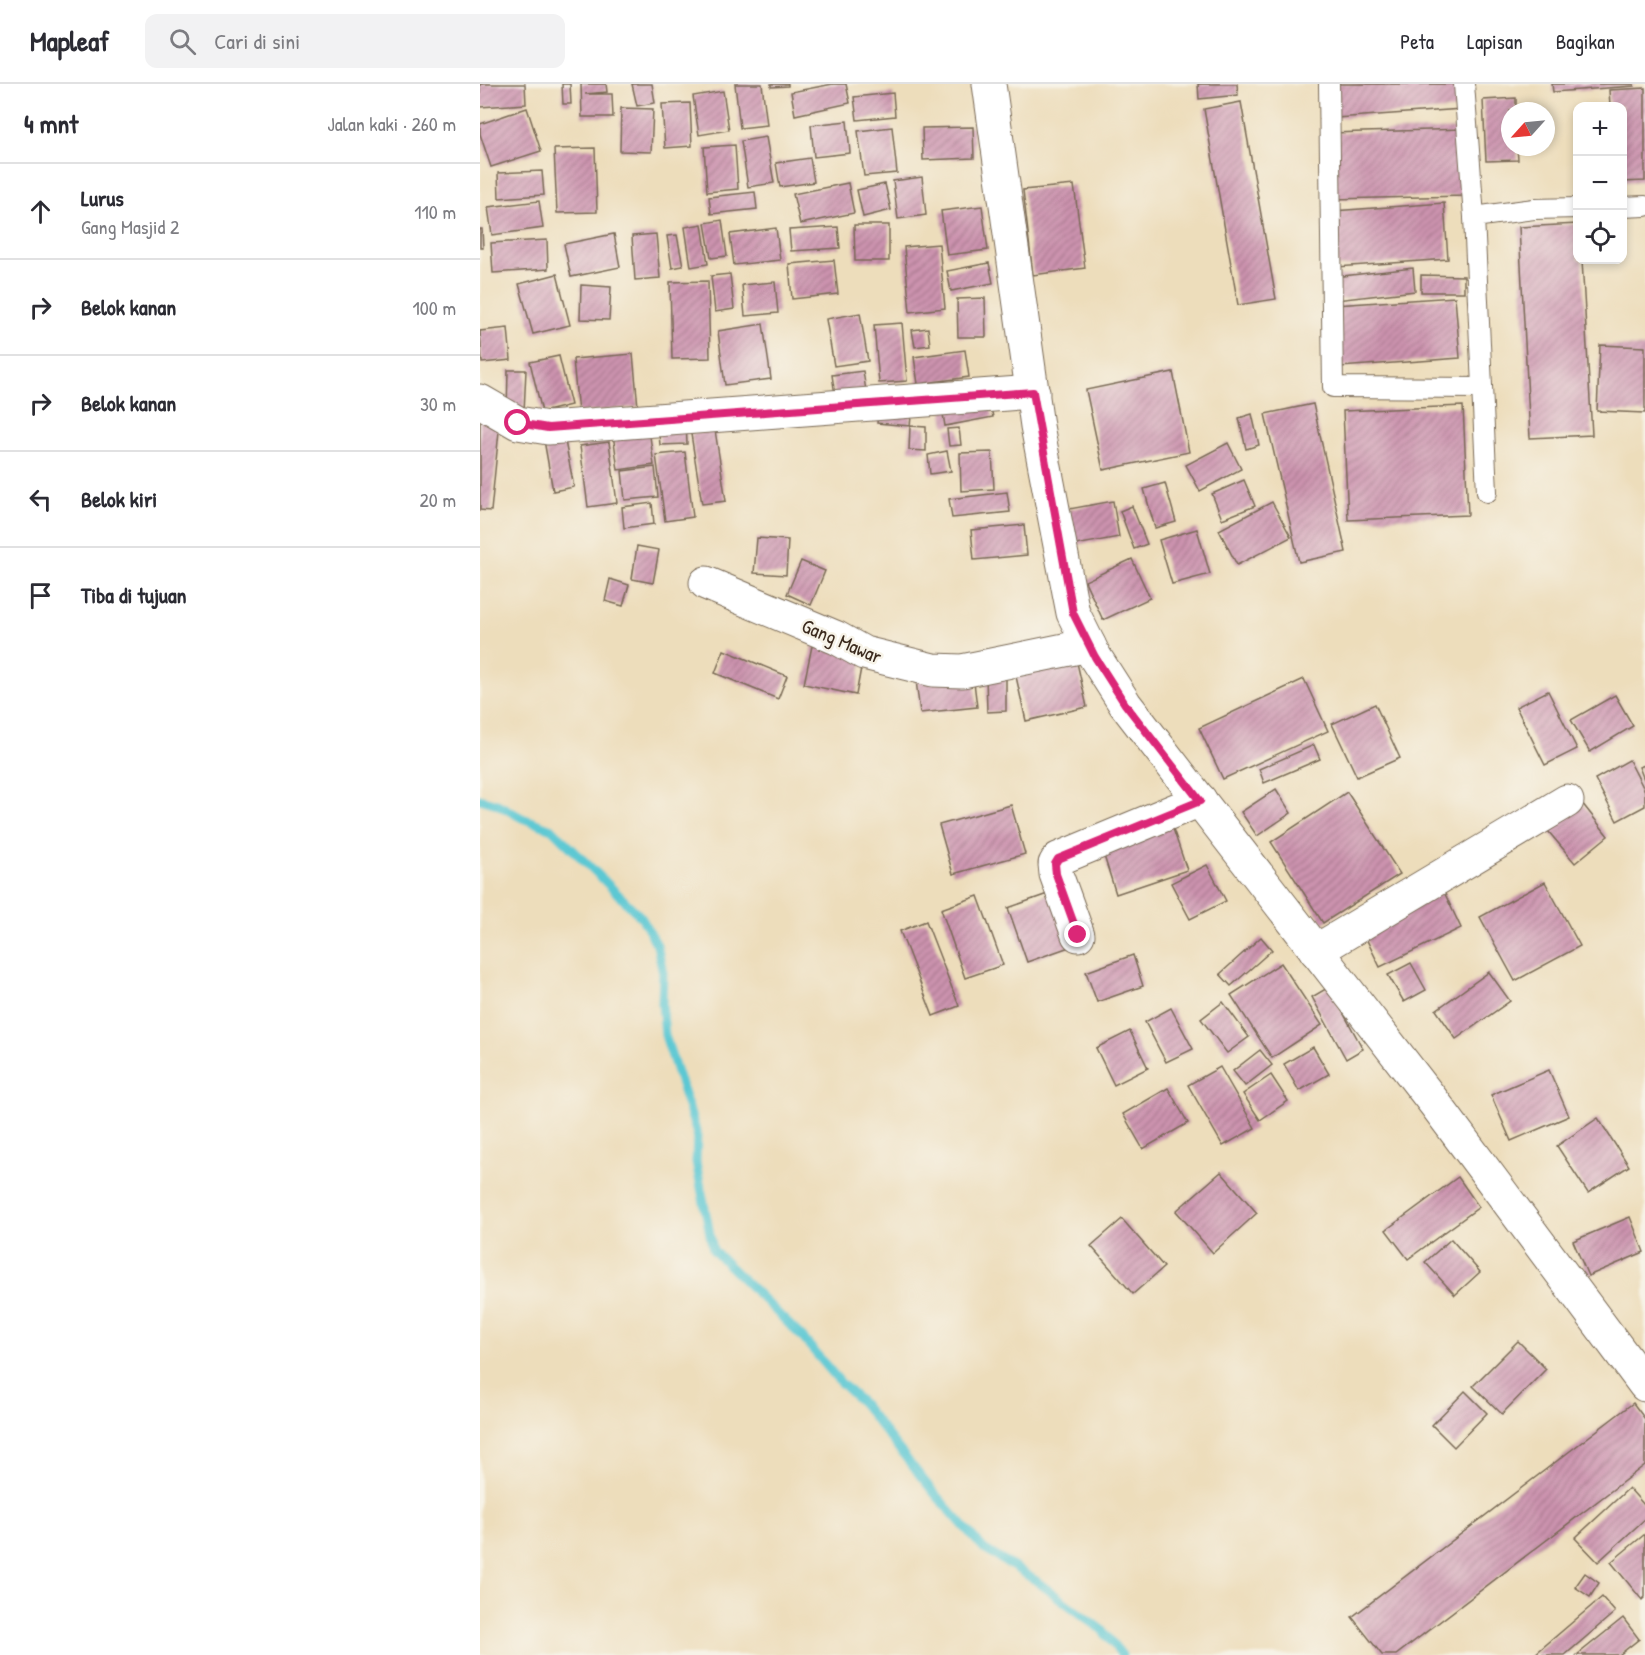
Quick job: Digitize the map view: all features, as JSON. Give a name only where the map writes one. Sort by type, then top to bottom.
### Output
[{"type":"street","points":[[989,84],[1033,392],[1073,613],[1089,645],[1125,704],[1443,1115],[1645,1385]]},
{"type":"street","points":[[480,401],[518,423],[548,428],[1033,392]]},
{"type":"street","name":"Gang Mawar","points":[[706,583],[837,638],[864,654],[933,670],[962,671],[1089,645]]},
{"type":"street","points":[[1078,935],[1056,874],[1055,864],[1058,859],[1200,801]]},
{"type":"street","points":[[1316,951],[1567,801]]},
{"type":"lane","points":[[1329,84],[1333,387],[1482,388]]},
{"type":"lane","points":[[1464,84],[1474,217],[1488,492]]},
{"type":"lane","points":[[1627,207],[1645,206]]},
{"type":"lane","points":[[1474,217],[1534,209],[1573,208]]},
{"type":"building","points":[[480,84],[525,84],[526,104],[480,107]]},
{"type":"building","points":[[562,84],[570,84],[571,104],[563,104]]},
{"type":"building","points":[[581,84],[606,84],[607,92],[585,94],[612,94],[613,117],[582,117]]},
{"type":"building","points":[[632,84],[652,84],[655,103],[637,106]]},
{"type":"building","points":[[735,84],[762,84],[767,125],[740,128]]},
{"type":"building","points":[[771,84],[788,84],[788,86],[771,87]]},
{"type":"building","points":[[833,84],[846,84],[850,103],[795,115],[791,92]]},
{"type":"building","points":[[1198,84],[1237,84],[1238,95],[1199,99]]},
{"type":"building","points":[[1334,84],[1460,84],[1462,109],[1336,118]]},
{"type":"building","points":[[1552,84],[1634,84],[1634,86],[1553,92]]},
{"type":"building","points":[[1645,88],[1645,181],[1627,182],[1627,102],[1610,102],[1609,90]]},
{"type":"building","points":[[723,91],[729,130],[699,135],[693,96]]},
{"type":"building","points":[[893,93],[895,116],[857,120],[854,97]]},
{"type":"building","points":[[1516,98],[1516,102],[1501,102],[1501,156],[1518,156],[1518,160],[1486,161],[1483,100]]},
{"type":"building","points":[[1241,102],[1276,299],[1238,305],[1204,109]]},
{"type":"building","points":[[690,103],[692,146],[665,148],[662,104]]},
{"type":"building","points":[[527,108],[541,151],[491,167],[480,134],[480,124]]},
{"type":"building","points":[[621,108],[653,109],[651,152],[620,151]]},
{"type":"building","points":[[847,121],[850,153],[814,157],[811,125]]},
{"type":"building","points":[[892,127],[897,173],[864,176],[858,131]]},
{"type":"building","points":[[973,127],[974,158],[923,160],[922,128]]},
{"type":"building","points":[[1463,129],[1465,196],[1333,199],[1331,133]]},
{"type":"building","points":[[766,137],[774,183],[748,187],[741,141]]},
{"type":"building","points":[[735,145],[738,189],[707,192],[704,147]]},
{"type":"building","points":[[595,148],[597,212],[557,213],[554,149]]},
{"type":"building","points":[[810,158],[814,182],[780,187],[776,163]]},
{"type":"building","points":[[542,171],[544,195],[499,198],[498,173]]},
{"type":"building","points":[[922,177],[926,215],[898,219],[893,181]]},
{"type":"building","points":[[848,183],[854,213],[800,224],[793,194]]},
{"type":"building","points":[[885,184],[891,210],[863,217],[857,190]]},
{"type":"building","points":[[1074,185],[1085,268],[1033,275],[1023,190]]},
{"type":"building","points":[[755,192],[757,209],[711,214],[709,197]]},
{"type":"building","points":[[539,201],[543,228],[492,235],[488,207]]},
{"type":"building","points":[[1444,203],[1448,259],[1337,267],[1333,211]]},
{"type":"building","points":[[982,206],[988,250],[947,255],[941,211]]},
{"type":"building","points":[[722,220],[727,256],[711,258],[705,223]]},
{"type":"building","points":[[702,224],[708,264],[691,267],[685,227]]},
{"type":"building","points":[[1573,224],[1573,264],[1582,264],[1592,435],[1530,438],[1519,227]]},
{"type":"building","points":[[854,225],[889,225],[889,261],[855,261]]},
{"type":"building","points":[[838,227],[840,248],[791,251],[789,230]]},
{"type":"building","points":[[776,228],[780,260],[734,265],[730,234]]},
{"type":"building","points":[[480,229],[482,229],[483,248],[480,248]]},
{"type":"building","points":[[614,234],[620,267],[571,277],[564,244]]},
{"type":"building","points":[[656,234],[660,278],[635,280],[632,236]]},
{"type":"building","points":[[677,235],[683,266],[672,268],[667,236]]},
{"type":"building","points":[[547,240],[548,269],[493,273],[491,243]]},
{"type":"building","points":[[939,244],[945,308],[910,312],[904,247]]},
{"type":"building","points":[[834,260],[838,294],[792,299],[789,264]]},
{"type":"building","points":[[989,263],[993,283],[951,291],[947,271]]},
{"type":"building","points":[[1413,268],[1415,291],[1336,300],[1334,277]]},
{"type":"building","points":[[557,274],[570,325],[533,334],[519,284]]},
{"type":"building","points":[[730,274],[734,309],[715,312],[711,276]]},
{"type":"building","points":[[1421,275],[1464,276],[1464,292],[1421,292]]},
{"type":"building","points":[[708,281],[710,358],[672,359],[670,282]]},
{"type":"building","points":[[775,282],[778,313],[745,316],[742,285]]},
{"type":"building","points":[[581,285],[611,287],[609,320],[580,319]]},
{"type":"building","points":[[1455,297],[1460,358],[1340,367],[1335,305]]},
{"type":"building","points":[[985,298],[986,337],[958,337],[957,299]]},
{"type":"building","points":[[860,313],[868,361],[834,366],[826,319]]},
{"type":"building","points":[[902,323],[907,381],[879,383],[874,325]]},
{"type":"building","points":[[763,324],[771,379],[725,385],[718,331]]},
{"type":"building","points":[[508,328],[511,360],[482,363],[480,331]]},
{"type":"building","points":[[928,328],[930,345],[915,347],[912,330]]},
{"type":"building","points":[[1600,345],[1645,347],[1645,413],[1597,411]]},
{"type":"building","points":[[965,350],[969,377],[918,384],[914,357]]},
{"type":"building","points":[[633,354],[638,407],[578,413],[573,359]]},
{"type":"building","points":[[559,356],[571,405],[542,412],[530,362]]},
{"type":"building","points":[[508,370],[526,370],[524,412],[507,411]]},
{"type":"building","points":[[863,371],[866,391],[835,395],[832,375]]},
{"type":"building","points":[[1173,372],[1189,452],[1103,470],[1086,390]]},
{"type":"building","points":[[989,399],[993,417],[945,426],[942,408]]},
{"type":"building","points":[[879,404],[912,408],[910,426],[877,423]]},
{"type":"building","points":[[1313,404],[1346,552],[1299,562],[1265,414]]},
{"type":"building","points":[[1463,406],[1468,515],[1348,520],[1343,411]]},
{"type":"building","points":[[1252,414],[1259,445],[1246,449],[1239,418]]},
{"type":"building","points":[[480,418],[500,421],[491,511],[480,510]]},
{"type":"building","points":[[648,422],[654,465],[618,470],[612,427]]},
{"type":"building","points":[[686,423],[687,444],[660,445],[658,424]]},
{"type":"building","points":[[910,426],[926,427],[926,451],[909,450]]},
{"type":"building","points":[[959,428],[961,445],[949,446],[947,429]]},
{"type":"building","points":[[715,430],[726,501],[702,504],[691,434]]},
{"type":"building","points":[[564,436],[574,487],[553,491],[544,440]]},
{"type":"building","points":[[609,442],[617,503],[588,507],[580,446]]},
{"type":"building","points":[[1228,443],[1241,469],[1200,491],[1186,465]]},
{"type":"building","points":[[947,451],[951,471],[930,474],[928,455]]},
{"type":"building","points":[[685,452],[693,517],[665,521],[656,455]]},
{"type":"building","points":[[992,452],[994,489],[961,491],[960,453]]},
{"type":"building","points":[[655,467],[658,497],[625,500],[622,471]]},
{"type":"building","points":[[1244,480],[1255,506],[1222,519],[1212,494]]},
{"type":"building","points":[[1165,483],[1176,522],[1155,528],[1144,489]]},
{"type":"building","points":[[1007,492],[1010,512],[952,518],[949,499]]},
{"type":"building","points":[[1113,501],[1119,537],[1076,545],[1069,509]]},
{"type":"building","points":[[1272,502],[1291,537],[1237,565],[1219,530]]},
{"type":"building","points":[[652,503],[654,524],[624,528],[622,507]]},
{"type":"building","points":[[1132,506],[1147,544],[1134,549],[1120,511]]},
{"type":"building","points":[[1024,525],[1027,555],[974,560],[971,530]]},
{"type":"building","points":[[1197,529],[1210,574],[1172,584],[1159,540]]},
{"type":"building","points":[[757,538],[788,540],[786,575],[754,573]]},
{"type":"building","points":[[637,546],[659,550],[653,583],[632,579]]},
{"type":"building","points":[[1132,559],[1150,598],[1103,620],[1085,581]]},
{"type":"building","points":[[801,561],[825,571],[811,605],[787,594]]},
{"type":"building","points":[[610,579],[629,585],[623,606],[605,601]]},
{"type":"building","points":[[812,646],[863,657],[856,695],[804,684]]},
{"type":"building","points":[[724,650],[787,676],[778,699],[715,673]]},
{"type":"building","points":[[1076,658],[1087,707],[1026,721],[1015,672]]},
{"type":"building","points":[[973,674],[977,707],[920,713],[916,680]]},
{"type":"building","points":[[1006,674],[1006,711],[987,712],[986,675]]},
{"type":"building","points":[[1304,679],[1328,731],[1223,779],[1199,728]]},
{"type":"building","points":[[1548,691],[1577,749],[1545,765],[1516,707]]},
{"type":"building","points":[[1615,695],[1633,726],[1590,752],[1571,720]]},
{"type":"building","points":[[1375,704],[1400,758],[1357,777],[1332,724]]},
{"type":"building","points":[[1314,745],[1320,759],[1264,783],[1259,769]]},
{"type":"building","points":[[1629,760],[1645,791],[1645,806],[1617,821],[1595,779]]},
{"type":"building","points":[[1645,765],[1645,782],[1639,767]]},
{"type":"building","points":[[1276,789],[1291,813],[1257,836],[1241,812]]},
{"type":"building","points":[[1347,792],[1400,874],[1323,923],[1271,842]]},
{"type":"building","points":[[1582,803],[1608,836],[1575,863],[1548,831]]},
{"type":"building","points":[[1011,805],[1025,854],[953,874],[939,825]]},
{"type":"building","points":[[1170,820],[1187,870],[1116,894],[1100,843]]},
{"type":"building","points":[[1207,865],[1226,901],[1190,919],[1171,883]]},
{"type":"building","points":[[1545,882],[1580,946],[1515,981],[1480,917]]},
{"type":"building","points":[[1056,891],[1075,945],[1027,962],[1008,908]]},
{"type":"building","points":[[1444,892],[1461,928],[1380,967],[1362,930]]},
{"type":"building","points":[[978,896],[1003,965],[965,978],[941,909]]},
{"type":"building","points":[[926,921],[959,1006],[933,1016],[900,931]]},
{"type":"building","points":[[1261,937],[1272,950],[1231,986],[1220,974]]},
{"type":"building","points":[[1133,955],[1143,986],[1097,1002],[1086,972]]},
{"type":"building","points":[[1281,963],[1322,1025],[1272,1058],[1231,995]]},
{"type":"building","points":[[1411,963],[1426,990],[1404,1002],[1388,975]]},
{"type":"building","points":[[1489,972],[1510,1001],[1456,1039],[1436,1010]]},
{"type":"building","points":[[1329,987],[1363,1049],[1346,1059],[1312,997]]},
{"type":"building","points":[[1223,1002],[1249,1037],[1227,1053],[1201,1019]]},
{"type":"building","points":[[1171,1008],[1193,1049],[1166,1062],[1145,1022]]},
{"type":"building","points":[[1130,1031],[1148,1068],[1114,1085],[1096,1048]]},
{"type":"building","points":[[1313,1047],[1329,1074],[1299,1091],[1284,1064]]},
{"type":"building","points":[[1260,1050],[1272,1065],[1245,1086],[1233,1071]]},
{"type":"building","points":[[1220,1067],[1255,1128],[1223,1146],[1188,1085]]},
{"type":"building","points":[[1549,1070],[1569,1116],[1511,1141],[1491,1095]]},
{"type":"building","points":[[1271,1075],[1288,1101],[1260,1120],[1243,1094]]},
{"type":"building","points":[[1168,1088],[1188,1123],[1143,1149],[1123,1114]]},
{"type":"building","points":[[1598,1118],[1629,1166],[1588,1193],[1557,1146]]},
{"type":"building","points":[[1221,1172],[1257,1213],[1213,1253],[1176,1211]]},
{"type":"building","points":[[1458,1177],[1479,1207],[1408,1259],[1386,1230]]},
{"type":"building","points":[[1630,1217],[1644,1252],[1588,1276],[1573,1241]]},
{"type":"building","points":[[1122,1219],[1164,1267],[1133,1294],[1091,1246]]},
{"type":"building","points":[[1451,1239],[1480,1272],[1455,1295],[1425,1262]]},
{"type":"building","points":[[1518,1341],[1546,1369],[1502,1414],[1473,1386]]},
{"type":"building","points":[[1465,1391],[1487,1413],[1454,1447],[1432,1425]]},
{"type":"building","points":[[1633,1403],[1645,1419],[1645,1465],[1396,1655],[1382,1655],[1352,1617]]},
{"type":"building","points":[[1629,1488],[1645,1506],[1645,1519],[1598,1562],[1575,1538]]},
{"type":"building","points":[[1645,1534],[1645,1597],[1642,1600],[1611,1562]]},
{"type":"building","points":[[1585,1573],[1599,1583],[1590,1597],[1575,1587]]},
{"type":"building","points":[[1602,1597],[1615,1612],[1565,1655],[1534,1655]]},
{"type":"building","points":[[1623,1618],[1639,1639],[1619,1655],[1577,1655]]},
{"type":"waterway","points":[[480,799],[497,804],[522,818],[552,829],[641,917],[657,945],[663,973],[662,1004],[665,1035],[697,1134],[696,1162],[713,1250],[802,1337],[841,1383],[862,1403],[934,1493],[984,1549],[1035,1580],[1102,1630],[1122,1655]]},
{"type":"route","points":[[518,423],[548,428],[1033,392],[1037,426],[1073,613],[1095,657],[1125,704],[1200,801],[1058,859],[1055,864],[1056,874],[1078,935]]}]
